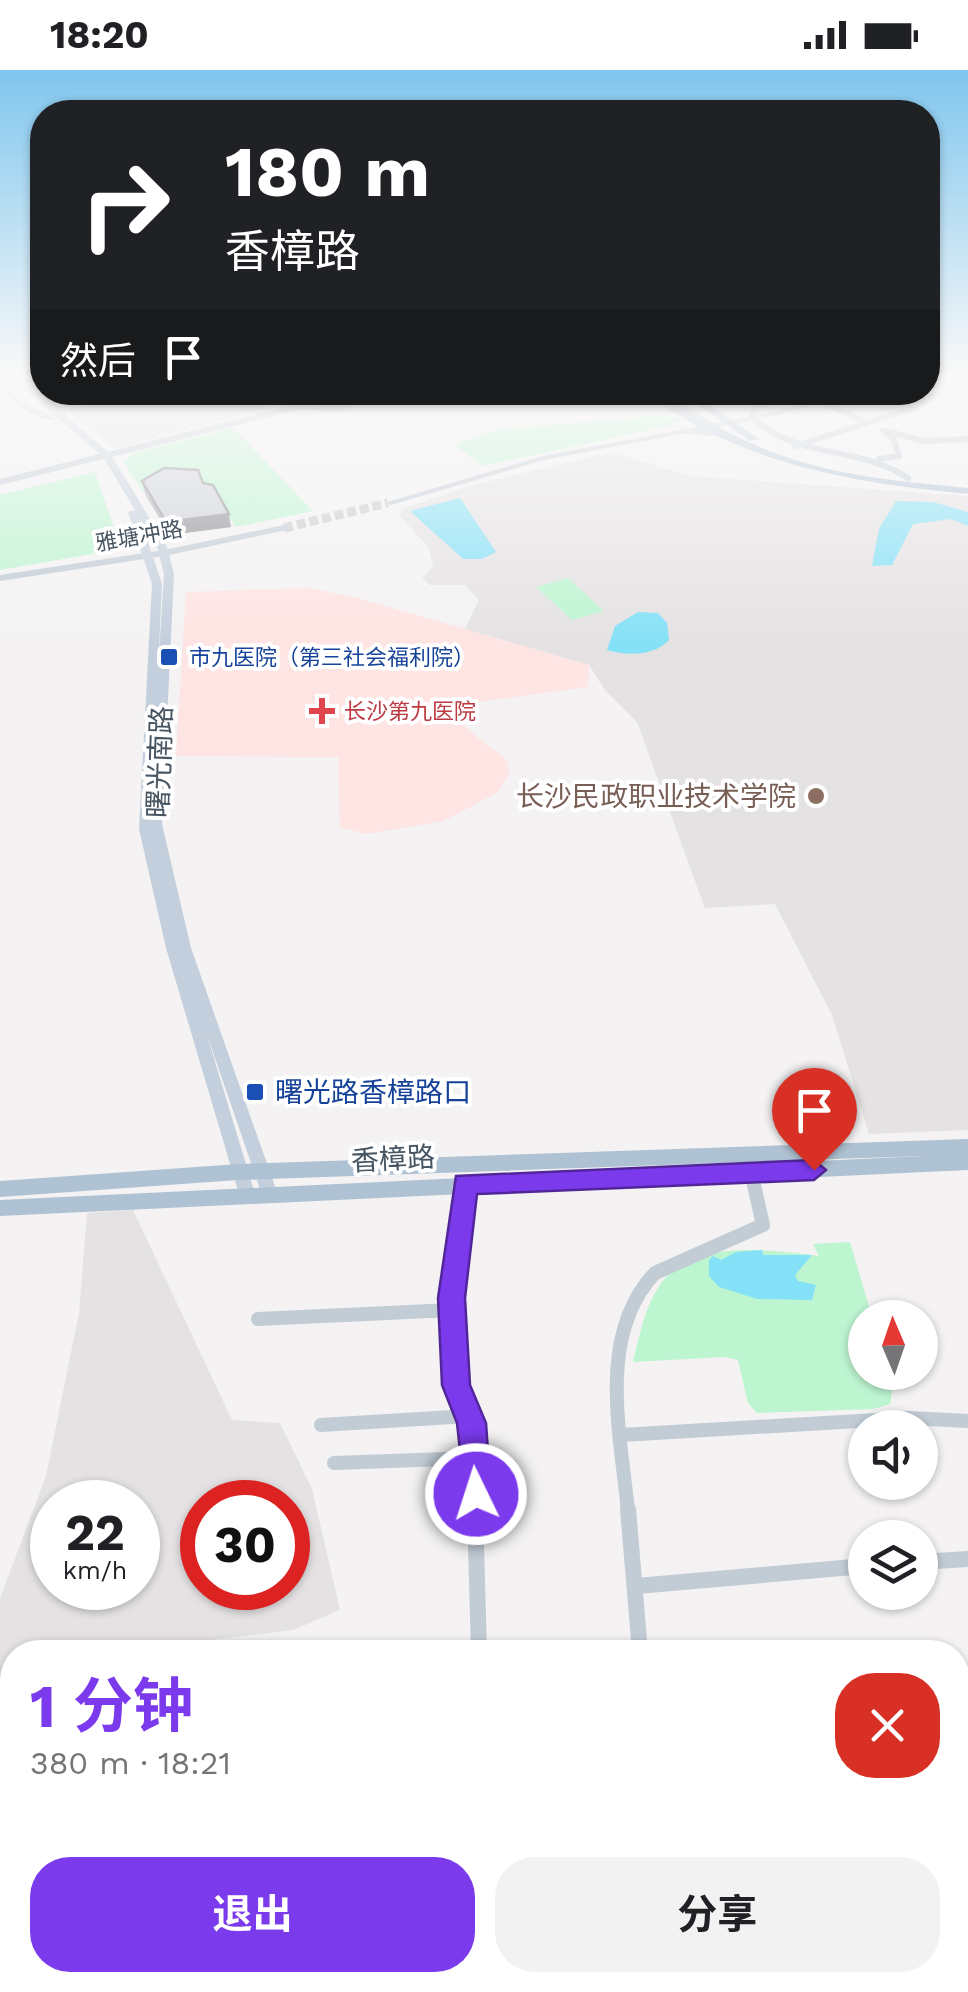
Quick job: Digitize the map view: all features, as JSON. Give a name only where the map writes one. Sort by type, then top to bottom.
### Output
[{"type":"main road","name":"曙光南路","points":[[109,466],[168,574],[156,824],[184,948],[269,1192]]},
{"type":"main road","points":[[794,466],[817,473],[968,487]]},
{"type":"main road","points":[[828,466],[968,487]]},
{"type":"main road","name":"曙光南路","points":[[156,551],[146,828],[173,948],[247,1194]]},
{"type":"main road","name":"香樟路","points":[[0,1208],[465,1184],[968,1147]]},
{"type":"main road","name":"香樟路","points":[[0,1188],[264,1171],[968,1162]]},
{"type":"street","points":[[0,482],[65,466]]},
{"type":"street","points":[[386,501],[515,466]]},
{"type":"street","points":[[886,466],[908,478]]},
{"type":"street","name":"雅塘冲路","points":[[0,575],[156,551],[282,526]]},
{"type":"street","points":[[639,1640],[616,1372],[638,1292],[650,1272],[666,1262],[757,1231],[763,1224],[750,1164]]},
{"type":"street","points":[[465,1184],[452,1310],[456,1385],[469,1416],[474,1458],[480,1640]]},
{"type":"street","points":[[258,1319],[452,1310]]},
{"type":"street","points":[[321,1425],[469,1416]]},
{"type":"street","points":[[622,1434],[909,1418],[968,1421]]},
{"type":"street","points":[[334,1463],[474,1458]]},
{"type":"street","points":[[938,1561],[968,1559]]},
{"type":"street","points":[[636,1586],[848,1567]]},
{"type":"shaded area","name":"长沙民政职业技术学院","points":[[554,466],[657,466],[691,476],[968,496],[968,1130],[869,1134],[832,1015],[775,904],[705,908],[637,722],[605,690],[589,665],[465,629],[479,600],[465,585],[430,585],[422,578],[433,566],[429,548],[400,516],[402,509],[473,485]]},
{"type":"shaded area","name":"长沙第九医院","points":[[309,588],[354,597],[589,665],[588,687],[477,702],[456,720],[507,760],[509,774],[497,793],[443,821],[366,834],[340,827],[338,757],[176,756],[186,592]]},
{"type":"shaded area","points":[[133,1210],[232,1420],[280,1423],[308,1480],[180,1480],[180,1610],[310,1610],[310,1485],[340,1610],[293,1630],[210,1640],[0,1640],[0,1598],[30,1518],[30,1610],[160,1610],[160,1480],[44,1480],[79,1313],[87,1213]]},
{"type":"green space","points":[[126,466],[269,466],[313,511],[236,527],[206,482],[166,479],[143,491]]},
{"type":"green space","points":[[95,472],[121,549],[0,570],[0,495]]},
{"type":"green space","points":[[568,578],[604,611],[572,620],[536,587]]},
{"type":"green space","points":[[850,1242],[867,1300],[848,1300],[848,1390],[892,1390],[890,1404],[873,1409],[757,1413],[748,1403],[738,1360],[725,1357],[633,1362],[653,1296],[672,1272],[689,1261],[732,1251],[819,1256],[813,1244]]},
{"type":"water","points":[[460,498],[496,552],[482,559],[463,559],[410,511]]},
{"type":"water","points":[[896,501],[933,502],[968,512],[968,526],[951,519],[913,524],[892,565],[872,566],[879,529]]},
{"type":"water","points":[[638,612],[658,613],[667,623],[669,640],[640,653],[607,650],[615,626]]},
{"type":"water","points":[[762,1250],[763,1255],[812,1255],[795,1275],[798,1281],[816,1285],[812,1300],[757,1299],[719,1287],[709,1276],[709,1260],[713,1256],[721,1260],[736,1252]]},
{"type":"building","points":[[164,468],[198,470],[203,483],[213,485],[229,514],[166,522],[142,481]]},
{"type":"tunnel","points":[[284,528],[388,503]]},
{"type":"place","name":"市九医院（第三社会福利院）","points":[[169,657]]},
{"type":"place","name":"长沙第九医院","points":[[322,711]]},
{"type":"place","name":"长沙民政职业技术学院","points":[[816,796]]},
{"type":"place","name":"曙光路香樟路口","points":[[255,1092]]},
{"type":"route","points":[[476,1494],[472,1423],[456,1385],[451,1298],[465,1184],[814,1170]]}]
